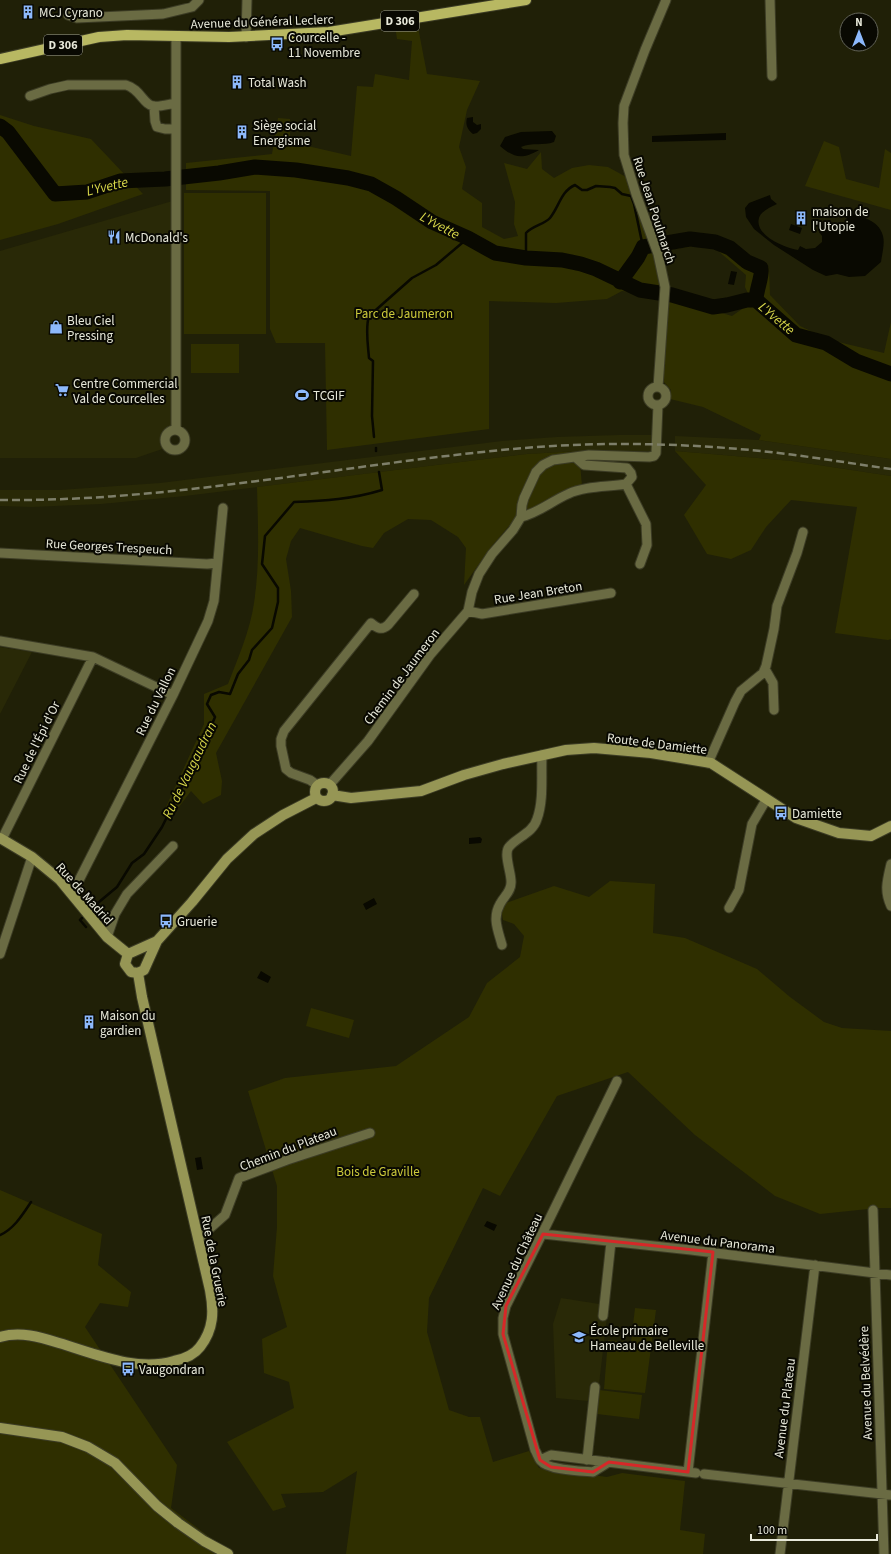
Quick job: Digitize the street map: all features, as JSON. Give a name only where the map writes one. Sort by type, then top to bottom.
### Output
[{"type":"main road","name":"Avenue du Général Leclerc","points":[[0,59],[99,37],[127,35],[210,38],[329,32],[526,0]]},
{"type":"street","points":[[68,15],[77,18],[163,14],[192,7],[199,0]]},
{"type":"street","points":[[246,37],[247,0]]},
{"type":"street","name":"Rue Jean Poulmarch","points":[[658,387],[661,329],[665,300],[664,287],[658,254],[636,194],[624,155],[623,122],[624,106],[666,0]]},
{"type":"street","points":[[770,0],[772,76]]},
{"type":"street","points":[[176,36],[176,430]]},
{"type":"street","points":[[30,96],[68,85],[126,85],[134,87],[148,104],[154,106],[176,103]]},
{"type":"street","points":[[154,106],[154,121],[157,127],[164,129],[176,129]]},
{"type":"street","points":[[658,387],[664,392],[666,397],[664,402],[658,405],[651,403],[648,397],[650,390],[658,387]]},
{"type":"street","name":"Chemin de Jaumeron","points":[[331,790],[332,782],[368,741],[430,655],[468,611],[472,592],[479,574],[492,554],[521,517],[524,498],[536,472],[543,465],[553,460],[589,455],[649,458],[654,456],[656,453],[658,405]]},
{"type":"street","points":[[521,517],[529,515],[569,493],[583,489],[626,484],[632,477],[627,468],[584,465],[575,457]]},
{"type":"street","points":[[626,484],[646,524],[647,545],[640,564]]},
{"type":"street","name":"Rue du Vallon","points":[[72,894],[173,694],[208,621],[214,601],[222,508]]},
{"type":"street","points":[[708,763],[735,702],[741,692],[765,669],[774,629],[777,606],[797,553],[803,532]]},
{"type":"street","name":"Rue Georges Trespeuch","points":[[0,552],[199,564],[217,563]]},
{"type":"street","name":"Rue Jean Breton","points":[[468,611],[482,614],[611,593]]},
{"type":"street","points":[[317,785],[310,780],[291,773],[286,769],[281,746],[281,738],[284,731],[371,623],[378,629],[384,629],[414,594]]},
{"type":"street","points":[[0,641],[93,657],[173,694]]},
{"type":"street","name":"Rue de l'Épi d'Or","points":[[1,839],[93,657]]},
{"type":"street","points":[[765,669],[773,683],[774,710]]},
{"type":"street","name":"Route de Damiette","points":[[331,790],[351,798],[421,790],[464,775],[542,755],[566,750],[594,748],[651,753],[711,764],[796,818],[839,833],[871,836],[891,826]]},
{"type":"street","points":[[502,945],[495,921],[500,904],[510,890],[512,881],[507,852],[508,847],[525,834],[537,820],[541,796],[542,755]]},
{"type":"street","points":[[322,782],[331,790],[331,798],[322,801],[316,798],[314,790],[317,785],[322,782]]},
{"type":"street","points":[[157,941],[132,952],[125,960],[126,967],[131,972],[138,973],[144,970],[157,941],[192,902],[227,859],[245,841],[283,815],[316,798]]},
{"type":"street","points":[[729,908],[739,890],[752,824],[766,800]]},
{"type":"street","name":"Rue de Madrid","points":[[1,839],[32,858],[60,880],[107,937],[132,952]]},
{"type":"street","points":[[107,937],[115,914],[127,894],[173,846]]},
{"type":"street","points":[[0,954],[32,858]]},
{"type":"street","points":[[891,864],[886,887],[887,897],[891,906]]},
{"type":"street","points":[[132,952],[145,954],[148,964]]},
{"type":"street","name":"Rue de la Gruerie","points":[[0,1337],[14,1334],[39,1337],[110,1359],[134,1364],[165,1364],[191,1355],[197,1351],[204,1343],[209,1333],[212,1323],[213,1305],[142,997],[138,973]]},
{"type":"street","name":"Avenue du Château","points":[[540,1460],[535,1450],[503,1334],[503,1318],[506,1306],[543,1234],[617,1081]]},
{"type":"street","name":"Chemin du Plateau","points":[[198,1239],[225,1215],[239,1178],[286,1160],[370,1133]]},
{"type":"street","name":"Avenue du Belvédère","points":[[873,1210],[874,1273],[887,1495],[884,1554]]},
{"type":"street","name":"Avenue du Panorama","points":[[543,1234],[713,1252],[891,1275]]},
{"type":"street","points":[[603,1316],[611,1242]]},
{"type":"street","points":[[696,1473],[713,1252]]},
{"type":"street","name":"Avenue du Plateau","points":[[780,1554],[815,1265]]},
{"type":"street","points":[[587,1460],[595,1388]]},
{"type":"street","points":[[0,1428],[62,1437],[88,1447],[115,1463],[157,1506],[178,1523],[204,1541],[228,1554]]},
{"type":"street","points":[[609,1462],[593,1472],[552,1467],[540,1460],[551,1455],[887,1495]]},
{"type":"highlighted area","points":[[543,1234],[713,1252],[688,1472],[609,1462],[593,1472],[551,1467],[540,1460],[503,1334],[506,1306]]},
{"type":"shaded area","points":[[473,117],[473,122],[477,125],[481,124],[481,129],[477,133],[473,134],[468,129],[466,123],[467,118]]},
{"type":"shaded area","points":[[552,131],[556,136],[554,142],[521,147],[523,149],[539,150],[528,155],[515,155],[500,146],[505,137],[521,132]]},
{"type":"shaded area","points":[[726,133],[726,140],[652,142],[652,136]]},
{"type":"shaded area","points":[[770,195],[771,199],[777,204],[762,213],[759,218],[759,224],[761,230],[772,240],[786,247],[798,250],[800,246],[806,249],[815,248],[822,242],[822,236],[819,232],[824,227],[822,224],[829,220],[832,225],[848,230],[850,223],[841,211],[866,218],[877,225],[881,230],[884,242],[881,262],[865,276],[849,277],[837,274],[826,276],[813,270],[774,245],[754,229],[746,217],[745,208],[749,203]]},
{"type":"shaded area","points":[[176,200],[173,430],[168,433],[165,439],[168,447],[136,458],[0,458],[0,251]]},
{"type":"shaded area","points":[[791,224],[802,228],[800,234],[789,230]]},
{"type":"shaded area","points":[[731,271],[737,272],[734,285],[728,284]]},
{"type":"shaded area","points":[[619,435],[652,435],[652,451],[579,451],[527,454],[185,496],[101,504],[32,507],[0,506],[0,490],[60,490],[160,483],[502,441]]},
{"type":"shaded area","points":[[675,436],[759,440],[891,459],[891,476],[792,461],[675,451]]},
{"type":"shaded area","points":[[0,647],[32,652],[0,714]]},
{"type":"shaded area","points":[[480,837],[482,839],[481,843],[469,844],[469,838]]},
{"type":"shaded area","points":[[374,898],[377,904],[366,910],[363,904]]},
{"type":"shaded area","points":[[261,971],[271,977],[268,983],[257,978]]},
{"type":"shaded area","points":[[201,1157],[203,1169],[197,1170],[195,1158]]},
{"type":"shaded area","points":[[487,1221],[497,1225],[494,1231],[484,1226]]},
{"type":"shaded area","name":"École primaire Hameau de Belleville","points":[[561,1298],[599,1304],[599,1315],[607,1317],[599,1384],[590,1384],[588,1401],[556,1398],[553,1324]]},
{"type":"green space","name":"Parc de Jaumeron","points":[[417,22],[427,74],[480,81],[467,110],[459,147],[466,167],[462,189],[482,203],[482,227],[504,239],[518,236],[514,224],[515,202],[504,163],[527,169],[541,152],[542,169],[554,178],[572,168],[589,165],[608,167],[628,178],[653,242],[663,296],[622,291],[607,299],[556,303],[489,301],[489,429],[327,450],[325,343],[276,343],[270,329],[270,191],[186,190],[186,163],[272,154],[278,118],[290,119],[290,142],[351,156],[357,86],[373,87],[375,74],[409,80],[412,41],[397,39],[395,26]]},
{"type":"green space","points":[[0,115],[34,126],[91,139],[143,194],[58,224],[0,240]]},
{"type":"green space","points":[[824,141],[839,147],[846,179],[879,188],[885,149],[891,153],[891,210],[805,186]]},
{"type":"green space","points":[[184,193],[266,193],[266,334],[184,334]]},
{"type":"green space","points":[[659,236],[719,238],[769,267],[770,295],[800,326],[830,340],[884,353],[891,322],[891,459],[759,440],[761,435],[703,407],[670,399],[671,390],[664,382],[663,296],[732,316],[752,302],[745,287],[746,275],[716,249],[697,246],[660,251]]},
{"type":"green space","points":[[191,344],[239,344],[239,373],[191,373]]},
{"type":"green space","points":[[579,451],[582,486],[554,496],[514,520],[492,546],[464,585],[466,548],[458,537],[431,520],[408,519],[384,533],[373,548],[300,528],[291,541],[286,559],[291,591],[292,617],[216,753],[222,781],[221,795],[203,804],[191,791],[179,807],[165,809],[204,724],[204,694],[228,684],[250,624],[257,574],[257,487],[527,454]]},
{"type":"green space","points":[[675,451],[792,461],[891,476],[891,639],[888,640],[835,633],[857,507],[791,500],[766,527],[751,550],[731,559],[707,554],[684,515],[706,485]]},
{"type":"green space","name":"Bois de Graville","points":[[610,881],[655,884],[653,933],[685,938],[757,969],[790,997],[824,1022],[842,1028],[891,1031],[891,1208],[820,1214],[775,1196],[695,1135],[628,1072],[557,1096],[500,1196],[483,1188],[429,1298],[427,1332],[449,1410],[469,1417],[480,1417],[493,1462],[529,1451],[539,1468],[607,1477],[622,1473],[685,1481],[680,1530],[705,1534],[703,1554],[346,1554],[357,1471],[323,1492],[281,1494],[286,1507],[273,1511],[227,1442],[294,1408],[289,1382],[264,1373],[262,1339],[287,1327],[273,1276],[277,1227],[277,1186],[248,1091],[285,1078],[396,1066],[469,1017],[487,983],[520,957],[524,936],[514,924],[503,920],[500,905],[554,886],[589,897]]},
{"type":"green space","points":[[311,1008],[354,1020],[349,1038],[306,1026]]},
{"type":"green space","points":[[0,1190],[102,1234],[98,1265],[131,1292],[128,1307],[100,1303],[85,1327],[177,1465],[171,1508],[224,1548],[222,1554],[0,1554]]},
{"type":"green space","points":[[635,1308],[656,1310],[645,1393],[604,1389],[608,1340],[631,1342]]},
{"type":"green space","points":[[599,1390],[642,1395],[639,1419],[597,1414]]},
{"type":"waterway","name":"L'Yvette","points":[[0,126],[8,132],[55,194],[87,192],[120,181],[165,179],[255,167],[296,170],[348,178],[371,184],[396,198],[432,222],[468,238],[495,253],[526,258],[562,260],[581,264],[596,269],[640,290],[672,295],[713,307],[747,300],[756,300],[796,335],[826,343],[856,361],[891,374]]},
{"type":"waterway","points":[[526,258],[526,233],[550,218],[566,191],[575,185],[582,190],[587,190],[596,186],[610,187],[615,188],[622,194],[631,196],[643,247]]},
{"type":"waterway","points":[[374,437],[372,416],[373,361],[369,358],[367,337],[369,316],[412,278],[436,265],[468,238]]},
{"type":"waterway","points":[[620,282],[638,257],[643,247],[690,239],[715,242],[730,248],[747,262],[761,268],[756,300]]},
{"type":"waterway","name":"Ru de Vaugaudran","points":[[93,907],[117,887],[132,863],[144,854],[162,827],[215,717],[207,704],[211,695],[219,692],[230,694],[238,674],[249,660],[252,650],[272,628],[278,602],[278,588],[262,564],[265,536],[294,502],[338,499],[360,496],[382,490],[379,472]]},
{"type":"waterway","name":"Ru de Vaugaudran","points":[[82,918],[80,920],[86,927]]},
{"type":"waterway","name":"Ru de Vaugaudran","points":[[0,1235],[14,1225],[31,1202]]},
{"type":"railway","points":[[0,500],[66,499],[132,495],[458,455],[524,448],[605,444],[685,445],[739,449],[796,455],[891,469]]},
{"type":"place","name":"MCJ Cyrano","points":[[28,12]]},
{"type":"place","name":"Courcelle - 11 Novembre","points":[[277,44]]},
{"type":"place","name":"Total Wash","points":[[237,82]]},
{"type":"place","name":"Siège social Energisme","points":[[242,132]]},
{"type":"place","name":"maison de l'Utopie","points":[[801,218]]},
{"type":"place","name":"McDonald's","points":[[114,237]]},
{"type":"place","name":"Bleu Ciel Pressing","points":[[56,327]]},
{"type":"place","name":"Centre Commercial Val de Courcelles","points":[[62,390]]},
{"type":"place","name":"TCGIF","points":[[302,395]]},
{"type":"place","name":"Damiette","points":[[781,813]]},
{"type":"place","name":"Gruerie","points":[[166,921]]},
{"type":"place","name":"Maison du gardien","points":[[89,1022]]},
{"type":"place","name":"École primaire Hameau de Belleville","points":[[579,1337]]},
{"type":"place","name":"Vaugondran","points":[[128,1369]]}]
